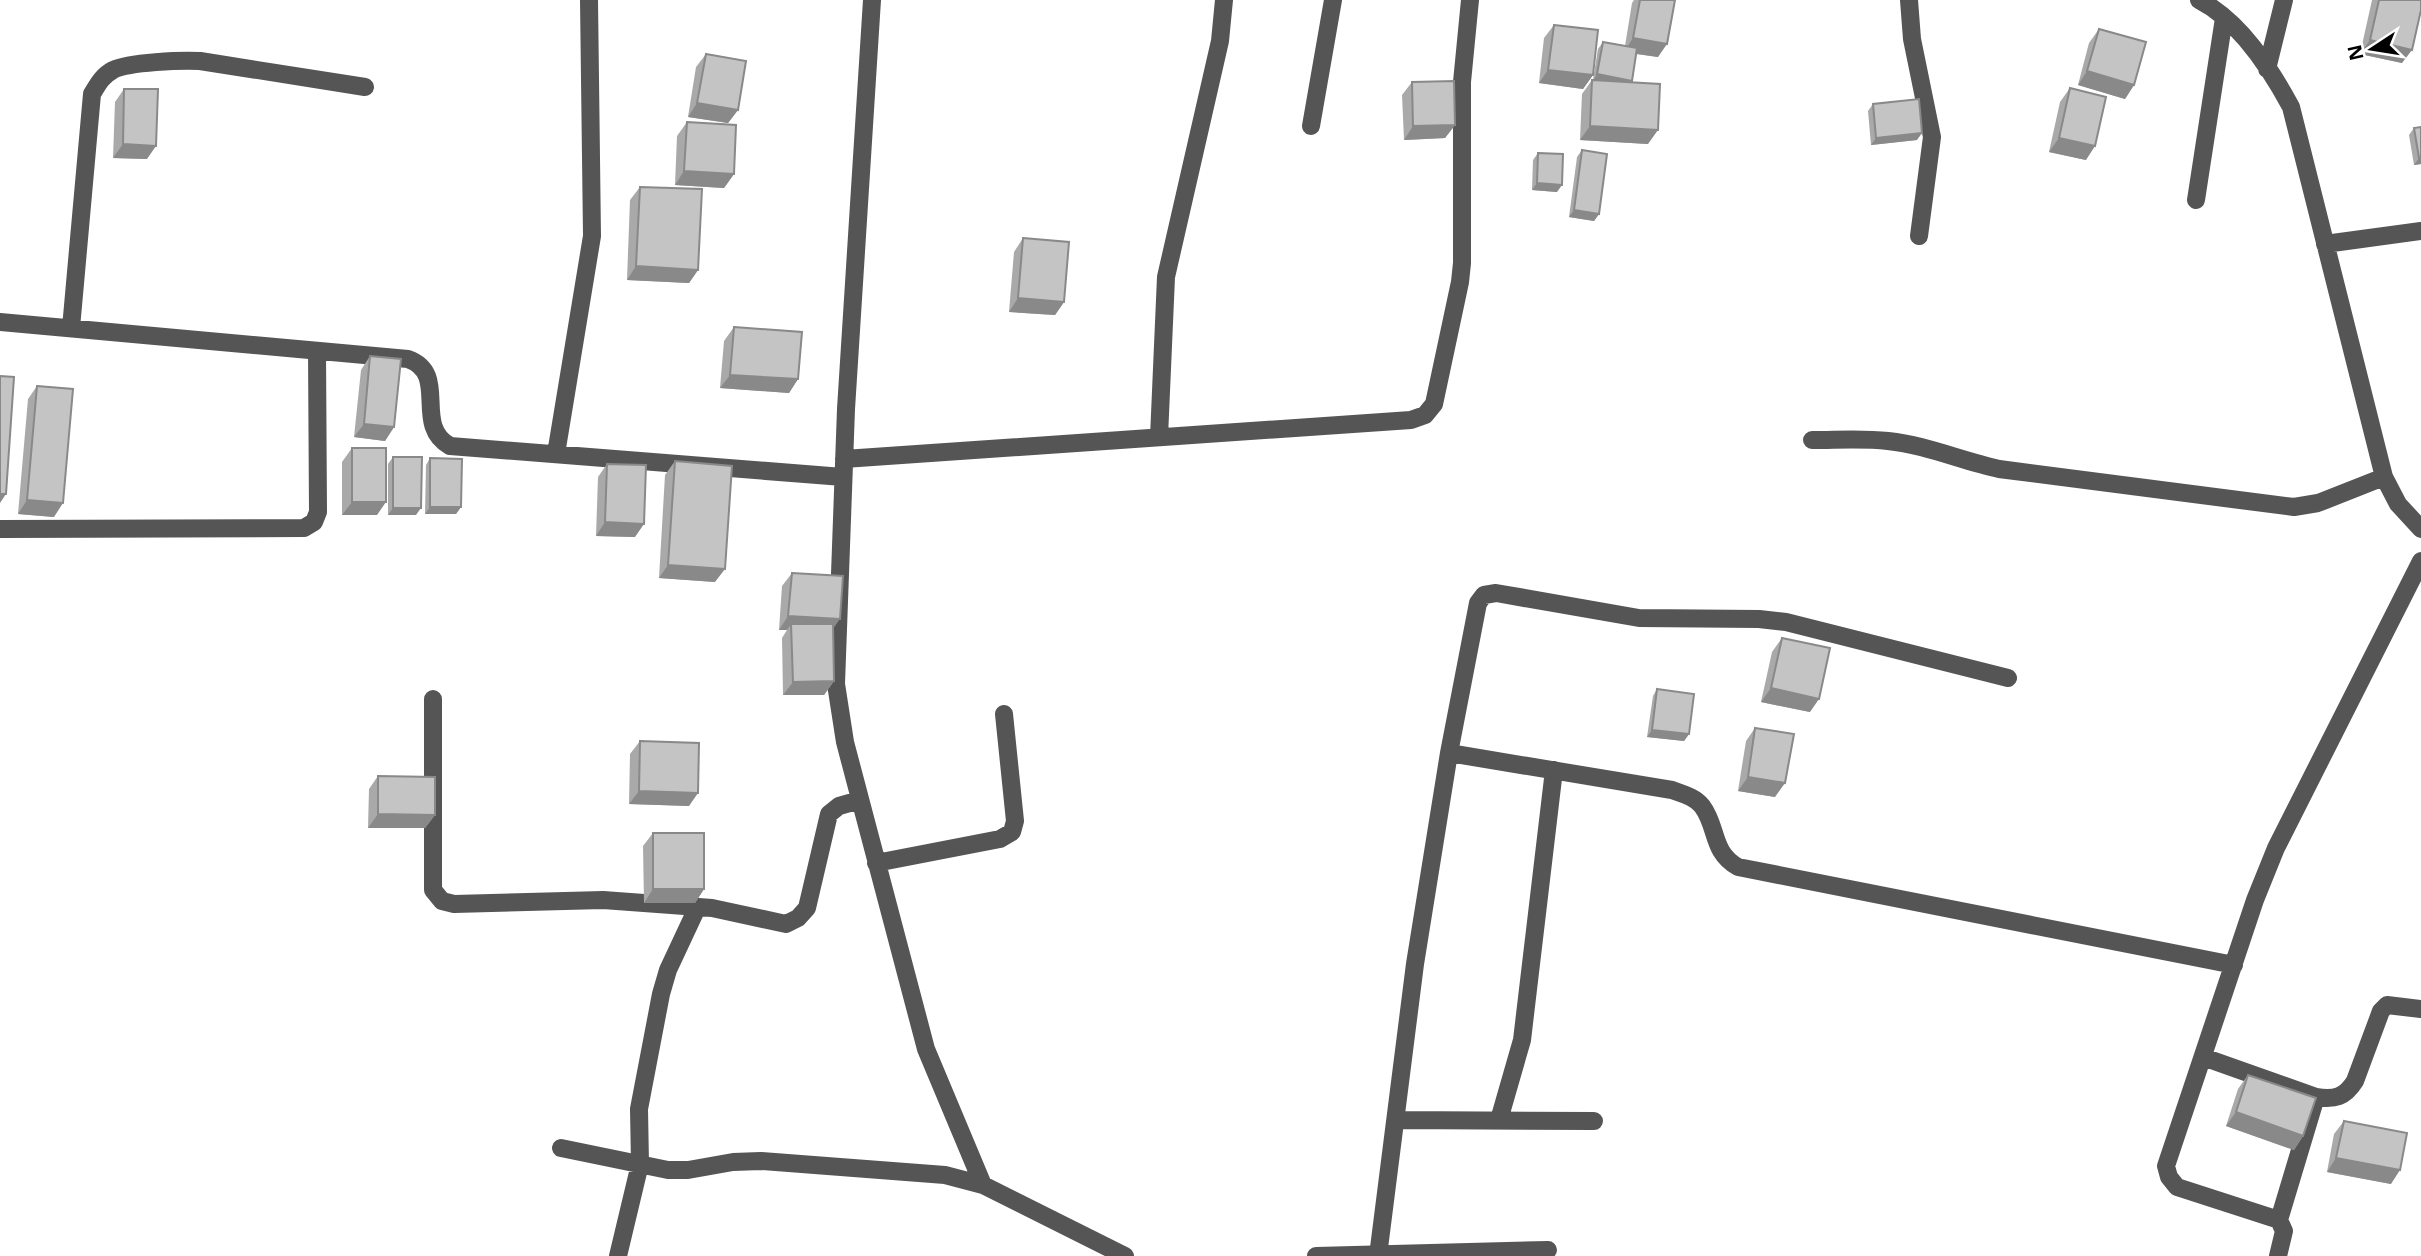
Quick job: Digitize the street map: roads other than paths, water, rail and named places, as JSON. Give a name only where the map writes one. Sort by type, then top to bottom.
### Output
[{"type":"street","points":[[556,454],[592,236],[589,0]]},
{"type":"street","points":[[872,0],[844,468],[836,684],[845,742],[926,1049],[983,1185]]},
{"type":"street","points":[[1158,437],[1166,277],[1220,41],[1224,0]]},
{"type":"street","points":[[1311,126],[1332,18],[1333,0]]},
{"type":"street","points":[[0,322],[408,359],[418,363],[428,374],[432,428],[438,440],[450,446],[556,454],[844,468],[1158,437],[1411,420],[1425,415],[1434,404],[1460,282],[1462,82],[1470,0]]},
{"type":"street","points":[[1909,0],[1912,39],[1932,137],[1919,236]]},
{"type":"street","points":[[2199,0],[2211,6],[2237,29],[2278,84],[2291,107],[2384,477],[2398,503],[2421,529]]},
{"type":"street","points":[[2267,69],[2284,0]]},
{"type":"street","points":[[2196,200],[2224,18]]},
{"type":"street","points":[[71,328],[92,94],[100,79],[115,68],[176,60],[200,61],[365,87]]},
{"type":"street","points":[[2325,244],[2421,231]]},
{"type":"street","points":[[0,529],[304,528],[314,523],[318,512],[317,351]]},
{"type":"street","points":[[1812,440],[1888,441],[1925,448],[1999,470],[2294,507],[2318,503],[2384,477]]},
{"type":"street","points":[[2279,1220],[2177,1186],[2169,1177],[2166,1166],[2276,848],[2421,561]]},
{"type":"street","points":[[1378,1255],[1415,964],[1449,753],[1478,603],[1484,595],[1496,593],[1639,618],[1759,619],[1786,622],[2008,678]]},
{"type":"street","points":[[433,699],[433,890],[442,901],[454,904],[603,900],[712,908],[786,924],[798,918],[807,908],[829,814],[839,806],[860,800]]},
{"type":"street","points":[[876,863],[1000,839],[1012,832],[1015,821],[1004,714]]},
{"type":"street","points":[[1449,753],[1672,790],[1690,796],[1702,806],[1727,861],[1738,867],[2234,965]]},
{"type":"street","points":[[1499,1120],[1522,1040],[1554,771]]},
{"type":"street","points":[[618,1256],[640,1164],[639,1109],[661,994],[668,970],[697,908]]},
{"type":"street","points":[[2203,1057],[2316,1097],[2334,1100],[2349,1091],[2355,1081],[2381,1011],[2387,1005],[2421,1009]]},
{"type":"street","points":[[2278,1256],[2284,1231],[2279,1220],[2316,1097]]},
{"type":"street","points":[[1396,1119],[1594,1121]]},
{"type":"street","points":[[561,1148],[668,1170],[688,1170],[761,1160],[945,1175],[983,1185],[1125,1256]]},
{"type":"street","points":[[1316,1256],[1548,1250]]}]
